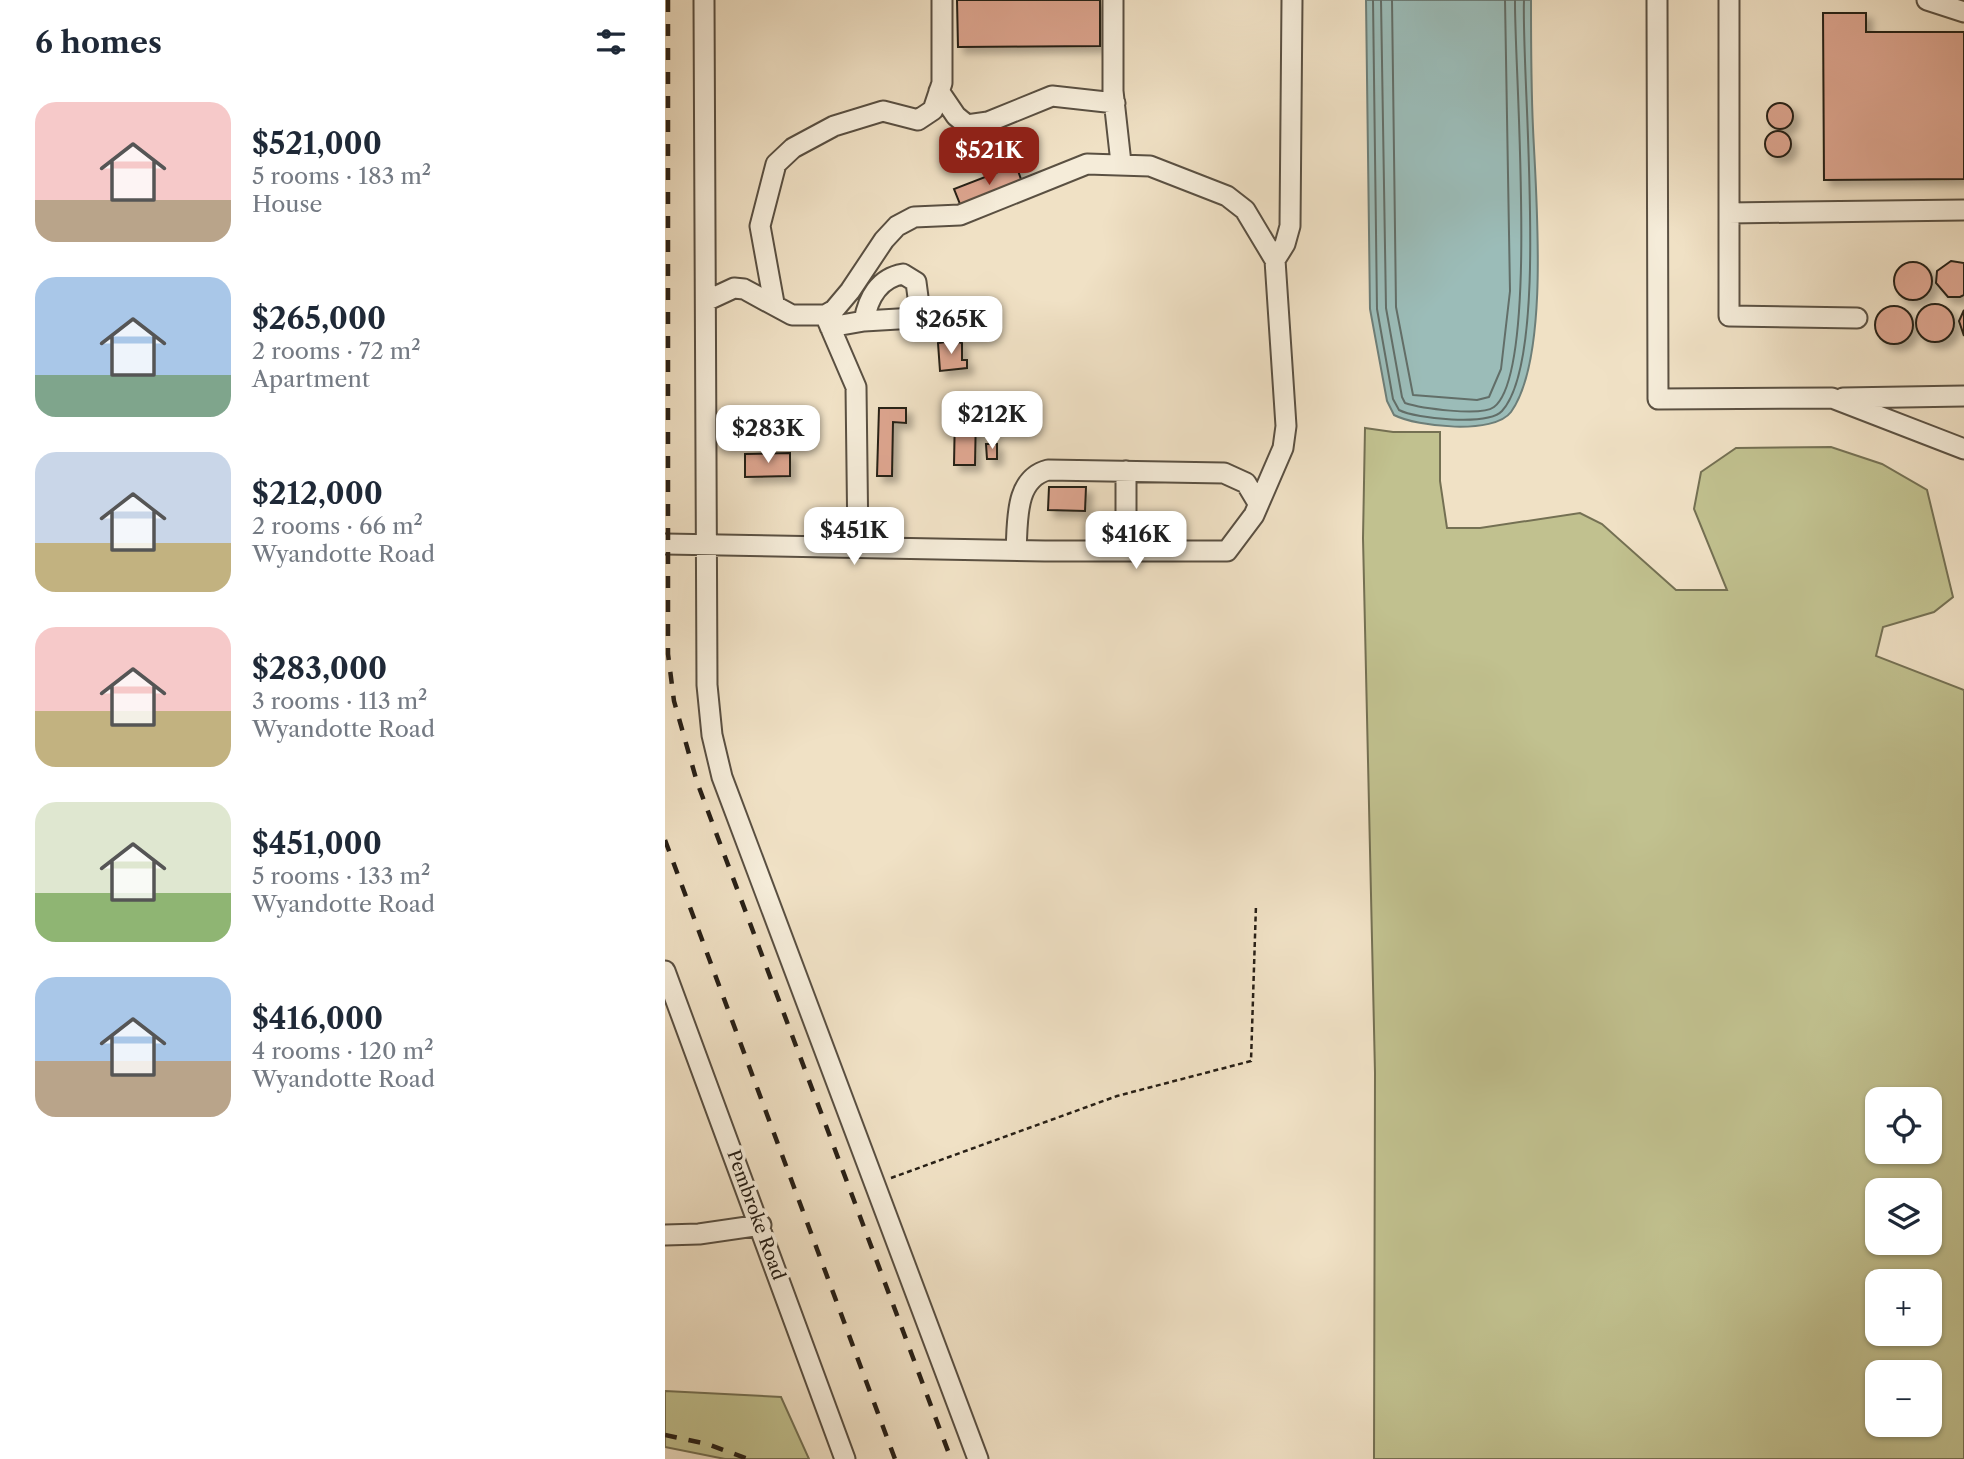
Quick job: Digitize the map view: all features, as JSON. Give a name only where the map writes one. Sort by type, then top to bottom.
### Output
[{"type":"street","points":[[704,0],[706,685],[712,735],[722,777],[978,1459]]},
{"type":"street","points":[[774,303],[759,226],[776,164],[793,148],[846,123],[883,111],[918,120],[933,110],[942,83],[942,0]]},
{"type":"street","points":[[1113,0],[1115,103],[1121,163]]},
{"type":"street","points":[[1275,260],[1285,244],[1290,226],[1292,0]]},
{"type":"street","points":[[1657,0],[1658,399],[1964,396]]},
{"type":"street","points":[[1729,0],[1729,316],[1857,318]]},
{"type":"street","points":[[1927,0],[1964,12]]},
{"type":"street","points":[[939,91],[956,116],[967,125],[988,122],[1052,96],[1115,103]]},
{"type":"street","points":[[665,544],[1045,551],[1227,551],[1254,515],[1278,462],[1286,426],[1275,260],[1245,210],[1227,196],[1150,166],[1087,164],[960,215],[915,217],[897,226],[884,240],[827,321]]},
{"type":"street","points":[[1729,212],[1964,210]]},
{"type":"street","points":[[706,301],[734,288],[744,289],[792,315],[827,321],[865,321]]},
{"type":"street","points":[[827,321],[851,371],[857,395],[857,547]]},
{"type":"street","points":[[1832,398],[1964,449]]},
{"type":"street","points":[[1126,471],[1126,551]]},
{"type":"street","points":[[1016,550],[1019,505],[1024,489],[1038,473],[1224,473],[1246,483],[1258,503]]},
{"type":"street","name":"Pembroke Road","points":[[665,971],[761,1225],[845,1459]]},
{"type":"street","points":[[665,1235],[699,1234],[761,1225]]},
{"type":"path","points":[[875,1184],[1117,1096],[1251,1061],[1256,905]]},
{"type":"green space","points":[[1365,428],[1393,432],[1440,432],[1440,481],[1447,528],[1480,528],[1580,513],[1602,524],[1676,590],[1727,590],[1694,509],[1701,472],[1736,448],[1831,447],[1882,464],[1927,490],[1953,597],[1934,612],[1883,627],[1876,656],[1964,690],[1964,1459],[1374,1459],[1375,1073],[1363,538]]},
{"type":"green space","points":[[665,1391],[781,1397],[809,1459],[725,1459],[665,1447]]},
{"type":"water","points":[[1366,0],[1531,0],[1538,234],[1536,316],[1523,387],[1511,412],[1489,424],[1455,427],[1420,423],[1394,415],[1387,401],[1370,309]]},
{"type":"building","points":[[957,0],[1100,0],[1100,46],[958,47]]},
{"type":"building","points":[[1823,13],[1866,13],[1866,32],[1964,32],[1964,179],[1824,180]]},
{"type":"building","points":[[1780,103],[1789,107],[1793,116],[1789,125],[1780,129],[1771,125],[1767,116],[1771,107]]},
{"type":"building","points":[[1778,131],[1787,135],[1791,144],[1787,153],[1778,157],[1769,153],[1765,144],[1769,135]]},
{"type":"building","points":[[1016,165],[1023,185],[962,209],[954,189]]},
{"type":"building","points":[[1951,261],[1964,263],[1964,295],[1960,297],[1948,297],[1936,283],[1937,271]]},
{"type":"building","points":[[1913,262],[1926,268],[1932,281],[1926,294],[1913,300],[1900,294],[1894,281],[1900,268]]},
{"type":"building","points":[[1935,304],[1948,310],[1954,323],[1948,336],[1935,342],[1922,336],[1916,323],[1922,310]]},
{"type":"building","points":[[1894,306],[1907,312],[1913,325],[1907,338],[1894,344],[1881,338],[1875,325],[1881,312]]},
{"type":"building","points":[[1964,310],[1964,336],[1959,321]]},
{"type":"building","points":[[938,343],[962,343],[962,360],[967,360],[967,368],[940,371]]},
{"type":"building","points":[[879,408],[906,408],[906,423],[893,422],[892,476],[877,476]]},
{"type":"building","points":[[955,411],[976,412],[975,465],[954,465]]},
{"type":"building","points":[[986,444],[997,444],[997,459],[987,459]]},
{"type":"building","points":[[790,453],[790,476],[745,477],[745,454]]},
{"type":"building","points":[[1049,487],[1086,487],[1085,511],[1048,510]]},
{"type":"railway","points":[[668,0],[668,654],[674,701],[697,782],[951,1459]]},
{"type":"railway","points":[[665,840],[895,1459]]},
{"type":"railway","points":[[665,1435],[707,1444],[748,1459]]}]
